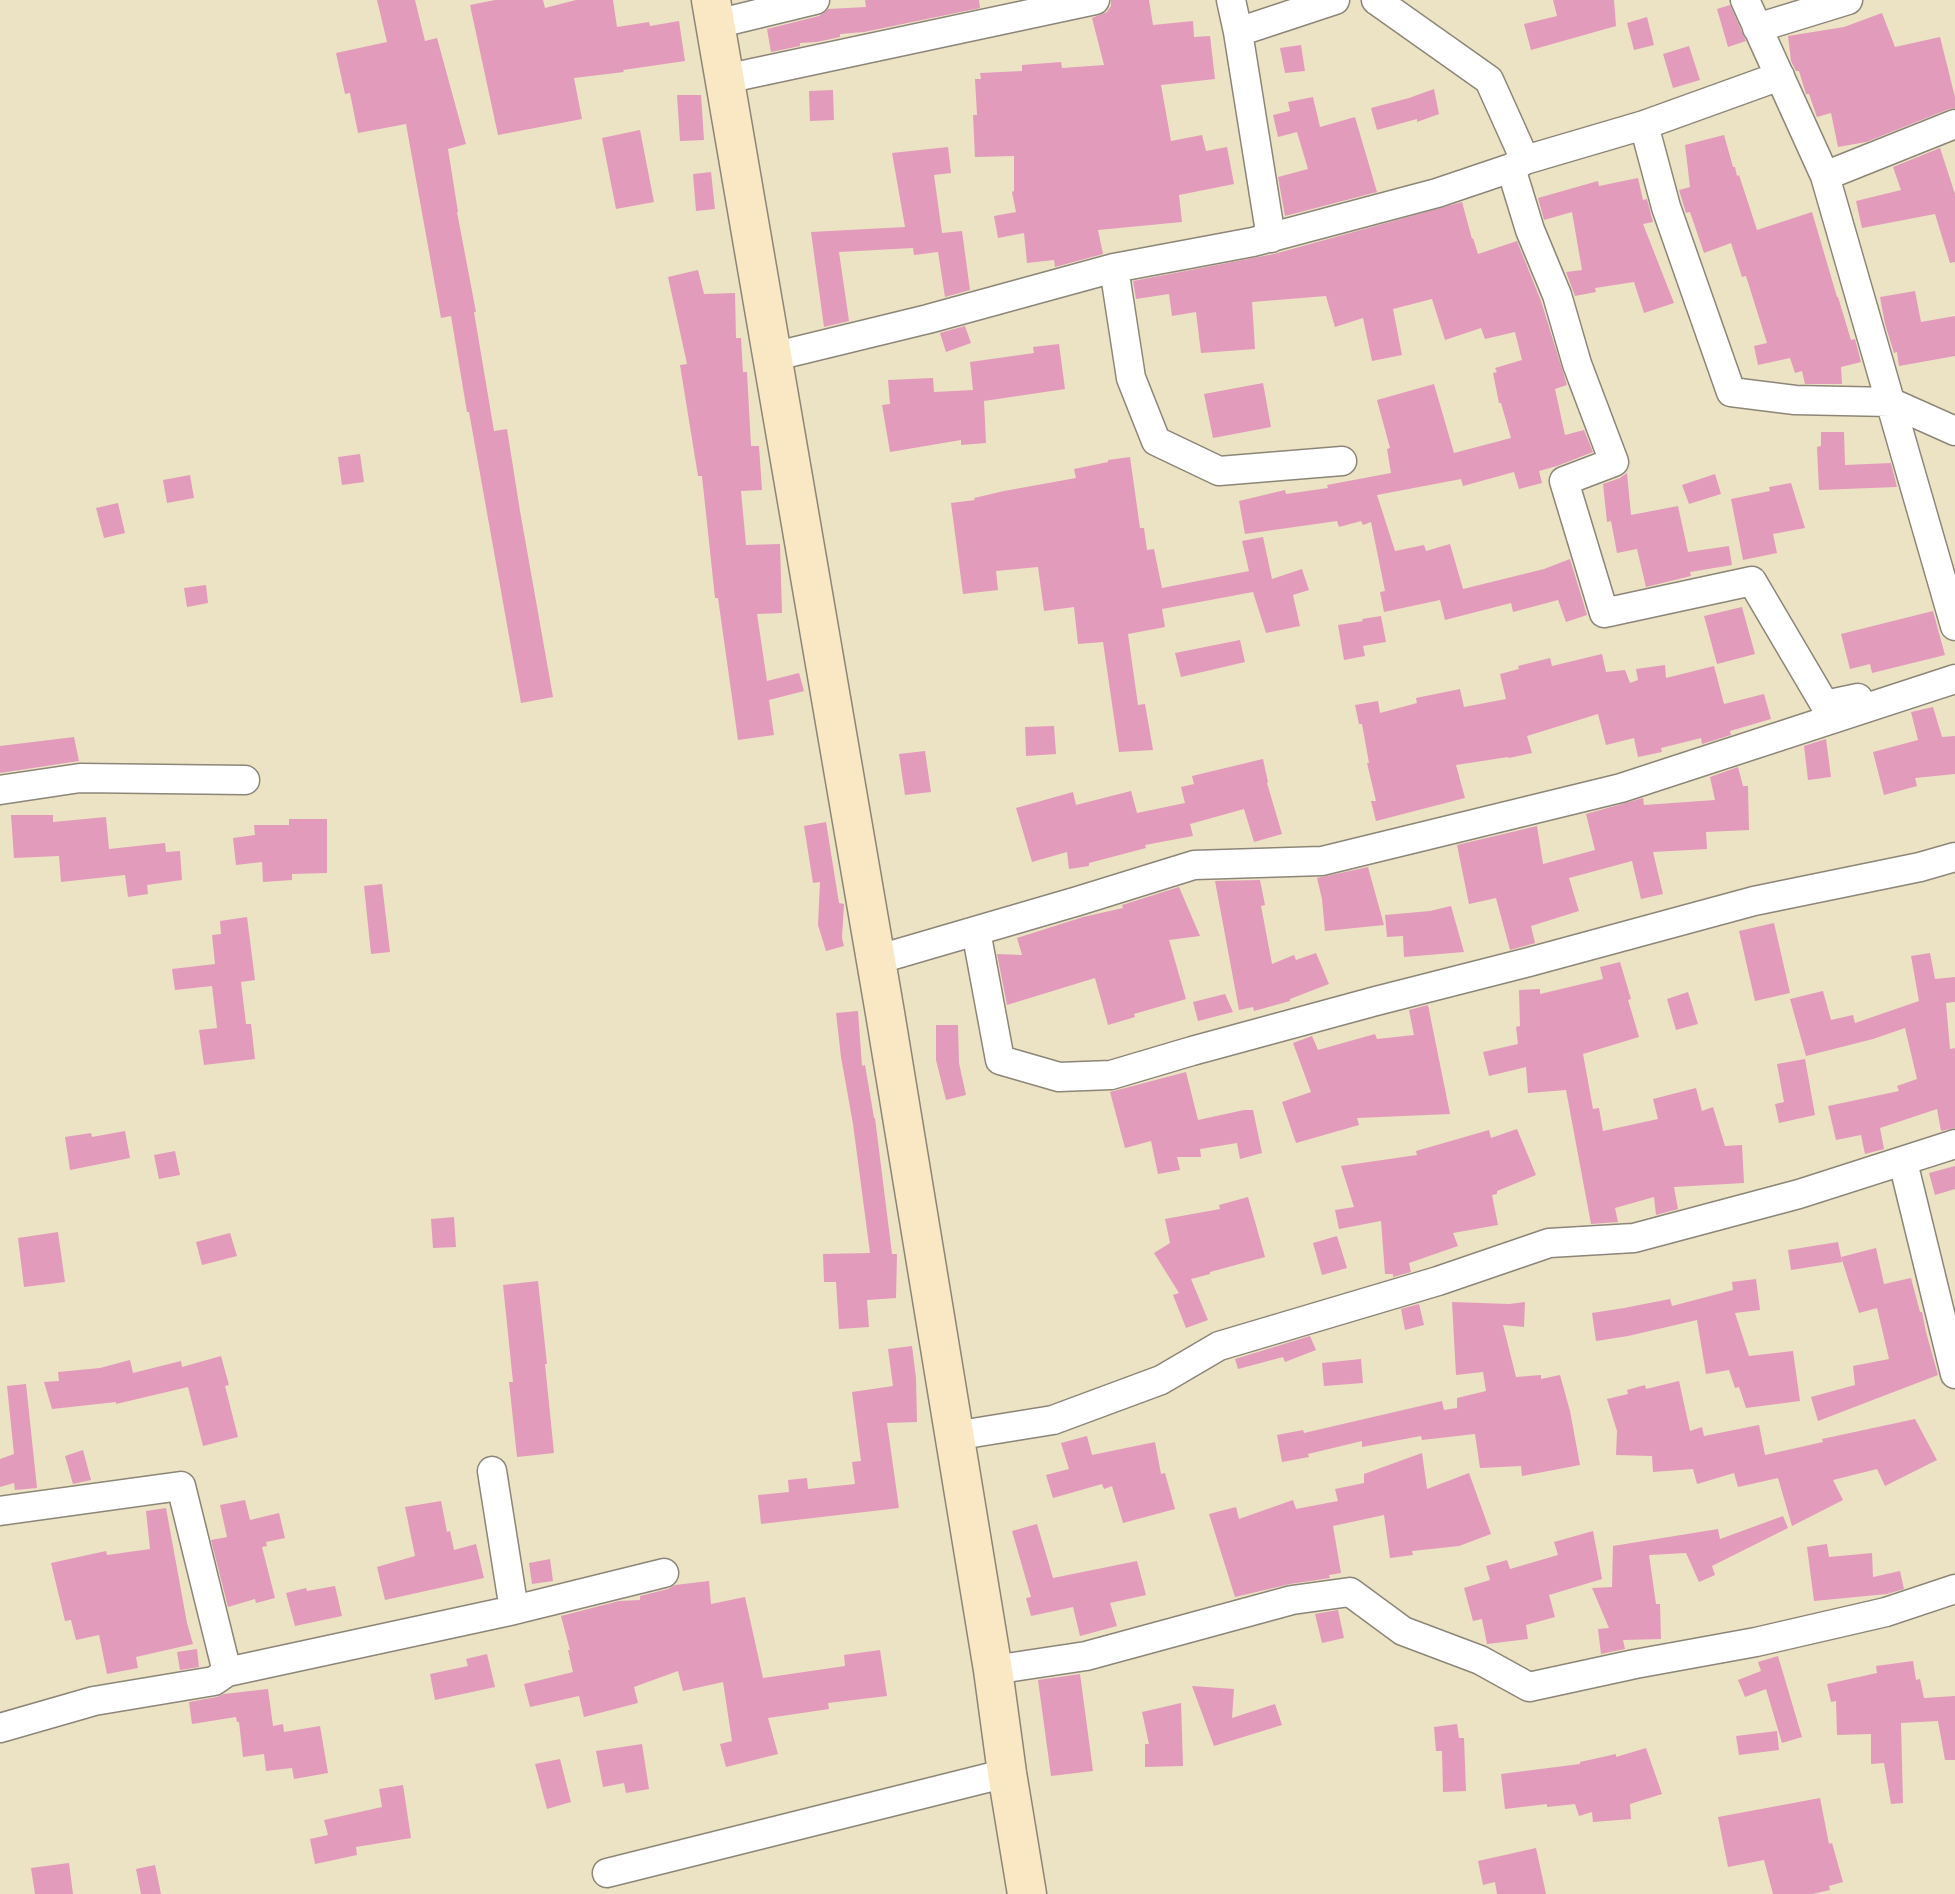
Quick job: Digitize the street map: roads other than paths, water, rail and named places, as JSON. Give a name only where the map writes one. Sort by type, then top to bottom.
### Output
[{"type":"main road","points":[[714,12],[876,960],[993,1670],[1027,1894]]},
{"type":"street","points":[[714,12],[816,0]]},
{"type":"street","points":[[725,79],[1095,0]]},
{"type":"street","points":[[1231,0],[1271,238]]},
{"type":"street","points":[[1238,32],[1335,0]]},
{"type":"street","points":[[1376,0],[1489,80],[1518,164],[1530,230],[1557,295],[1577,363],[1614,462],[1564,481],[1604,613],[1752,581],[1825,705],[1955,678]]},
{"type":"street","points":[[1745,0],[1825,176],[1955,626]]},
{"type":"street","points":[[1757,28],[1848,0]]},
{"type":"street","points":[[772,356],[928,320],[1114,268],[1271,238],[1437,193],[1518,164],[1644,125],[1780,76]]},
{"type":"street","points":[[1825,176],[1955,124]]},
{"type":"street","points":[[1644,125],[1666,207],[1731,392],[1795,400],[1890,402],[1955,431]]},
{"type":"street","points":[[1114,268],[1131,377],[1156,441],[1219,471],[1342,461]]},
{"type":"street","points":[[876,960],[1194,865],[1322,861],[1621,788],[1955,678]]},
{"type":"street","points":[[0,790],[80,778],[245,780]]},
{"type":"street","points":[[976,931],[1000,1060],[1059,1076],[1111,1075],[1376,1001],[1754,901],[1920,867],[1955,857]]},
{"type":"street","points":[[954,1436],[1053,1420],[1161,1380],[1219,1346],[1438,1281],[1549,1243],[1634,1238],[1800,1194],[1955,1143]]},
{"type":"street","points":[[1903,1162],[1955,1374]]},
{"type":"street","points":[[492,1471],[514,1610]]},
{"type":"street","points":[[0,1511],[181,1486],[227,1672]]},
{"type":"street","points":[[0,1728],[94,1700],[214,1681],[227,1672],[514,1610],[664,1573]]},
{"type":"street","points":[[993,1670],[1086,1656],[1292,1600],[1350,1592],[1403,1631],[1480,1660],[1529,1687],[1756,1642],[1886,1612],[1955,1588]]},
{"type":"street","points":[[607,1873],[1007,1773]]}]
